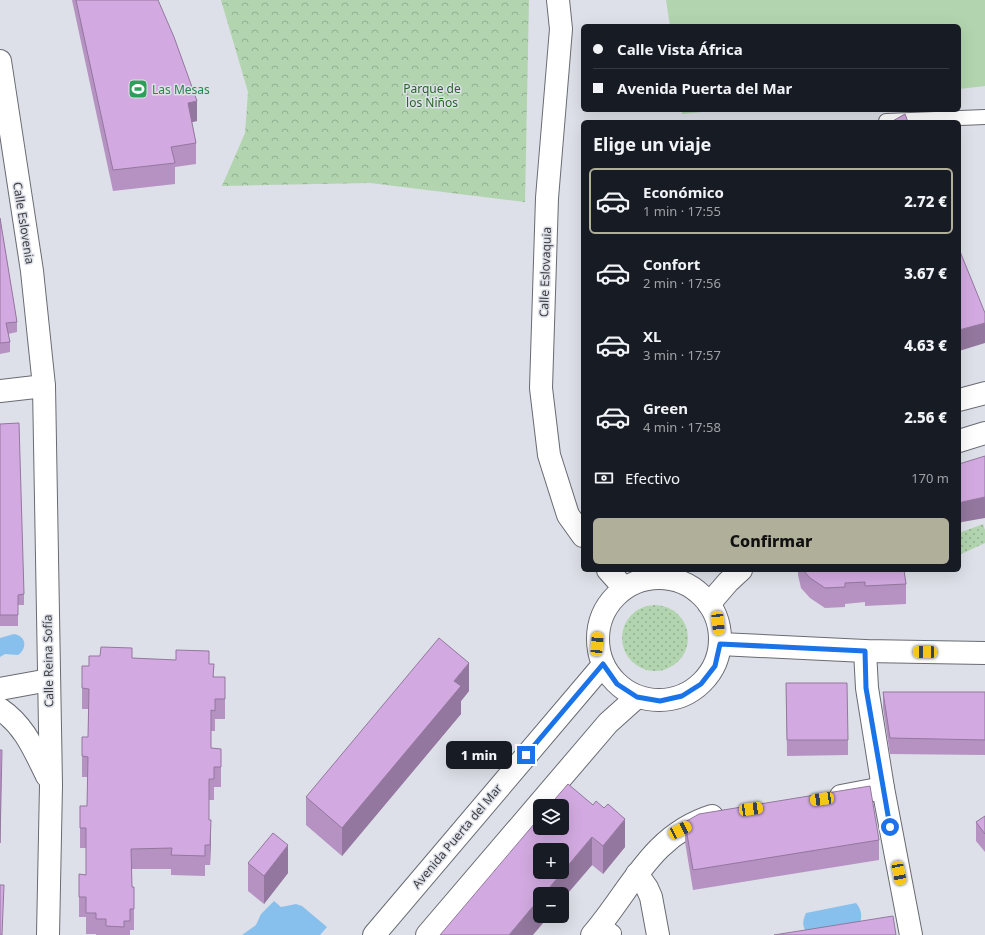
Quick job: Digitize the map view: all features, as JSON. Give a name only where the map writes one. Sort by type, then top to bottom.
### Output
[{"type":"street","name":"Calle Eslovaquia","points":[[558,0],[561,29],[547,198],[541,388],[548,454],[568,515],[581,533]]},
{"type":"street","name":"Calle Eslovenia","points":[[0,61],[32,271],[44,386]]},
{"type":"street","points":[[0,390],[44,386]]},
{"type":"street","name":"Calle Reina Sofía","points":[[44,386],[50,785],[48,935]]},
{"type":"street","points":[[961,399],[985,393]]},
{"type":"street","points":[[961,440],[985,433]]},
{"type":"street","points":[[610,572],[624,588]]},
{"type":"street","points":[[709,604],[740,572]]},
{"type":"street","points":[[668,574],[696,590],[709,604],[718,623],[720,644],[715,666],[703,682],[682,696],[660,701],[637,697],[617,684],[603,664],[597,644],[599,622],[608,603],[624,588],[642,580],[668,574]]},
{"type":"street","points":[[720,644],[865,651],[985,653]]},
{"type":"street","points":[[865,651],[866,688],[911,935]]},
{"type":"street","name":"Avenida Puerta del Mar","points":[[374,935],[603,664]]},
{"type":"street","points":[[0,689],[48,680]]},
{"type":"street","points":[[426,935],[608,722],[637,697]]},
{"type":"street","points":[[0,709],[13,720],[31,743],[50,785]]},
{"type":"street","points":[[820,799],[883,788]]},
{"type":"street","points":[[603,930],[637,874],[658,849],[680,830],[700,820],[730,812]]},
{"type":"street","points":[[637,874],[647,888],[651,897],[658,935]]},
{"type":"lane","points":[[911,120],[985,117]]},
{"type":"green space","name":"Parque de los Niños","points":[[221,0],[529,0],[525,202],[370,183],[222,186],[245,133],[248,92]]},
{"type":"green space","points":[[666,0],[985,0],[985,86],[961,89],[961,24],[670,24]]},
{"type":"green space","points":[[682,112],[702,112],[682,114]]},
{"type":"green space","points":[[983,524],[985,530],[985,543],[961,554],[961,532]]},
{"type":"green space","points":[[655,605],[667,608],[678,615],[685,626],[688,638],[685,650],[678,661],[667,668],[655,671],[643,668],[632,661],[625,650],[622,638],[625,626],[632,615],[643,608]]},
{"type":"water","points":[[14,634],[21,637],[23,640],[23,649],[18,655],[5,654],[0,657],[0,638]]},
{"type":"water","points":[[274,901],[281,907],[296,904],[302,906],[327,927],[320,935],[242,935],[256,925],[261,914]]},
{"type":"water","points":[[856,903],[861,913],[860,925],[808,934],[804,927],[803,922],[806,913]]},
{"type":"building","name":"Las Mesas","points":[[76,0],[158,0],[174,37],[197,101],[188,103],[196,143],[171,147],[175,163],[113,170]]},
{"type":"building","points":[[905,114],[907,120],[894,120]]},
{"type":"building","points":[[0,218],[17,322],[6,323],[10,342],[0,343]]},
{"type":"building","points":[[961,254],[985,313],[985,323],[961,329]]},
{"type":"building","points":[[19,423],[24,594],[18,595],[18,615],[0,615],[0,424]]},
{"type":"building","points":[[985,456],[985,497],[961,503],[961,463]]},
{"type":"building","points":[[805,572],[904,572],[906,584],[865,586],[865,582],[845,583],[845,587],[825,588],[810,578]]},
{"type":"building","points":[[439,638],[469,663],[454,681],[461,686],[342,828],[306,797]]},
{"type":"building","points":[[101,647],[132,648],[132,658],[176,660],[176,650],[209,651],[209,664],[214,664],[213,677],[225,677],[225,699],[215,699],[215,711],[211,710],[211,748],[221,749],[221,767],[214,767],[214,779],[209,779],[209,820],[211,820],[210,845],[205,845],[205,856],[171,855],[172,848],[131,849],[134,909],[130,909],[130,921],[124,921],[124,927],[106,926],[106,919],[96,919],[96,913],[86,913],[86,897],[79,897],[79,874],[86,875],[86,828],[80,828],[80,806],[87,806],[88,757],[82,756],[82,737],[88,737],[89,689],[82,688],[82,666],[89,666],[89,656],[100,656]]},
{"type":"building","points":[[786,683],[847,683],[848,740],[787,740]]},
{"type":"building","points":[[883,692],[985,692],[985,740],[890,738]]},
{"type":"building","points":[[0,750],[2,750],[0,843]]},
{"type":"building","points":[[568,784],[593,805],[596,801],[604,808],[608,804],[625,819],[603,846],[592,837],[569,864],[569,843],[533,843],[533,879],[557,879],[550,887],[533,887],[533,906],[509,935],[440,935],[533,825],[533,835],[569,835],[569,799],[555,799]]},
{"type":"building","points":[[870,786],[879,840],[693,870],[685,822],[699,814]]},
{"type":"building","points":[[985,816],[985,834],[976,822]]},
{"type":"building","points":[[273,833],[288,845],[264,876],[248,863]]},
{"type":"building","points":[[0,885],[4,885],[2,935],[0,935]]},
{"type":"building","points":[[893,916],[896,935],[774,935]]},
{"type":"place","name":"Las Mesas","points":[[138,89]]},
{"type":"route","points":[[526,755],[603,664],[617,684],[637,697],[660,701],[682,696],[701,684],[715,666],[720,644],[865,651],[866,688],[890,827]]}]
